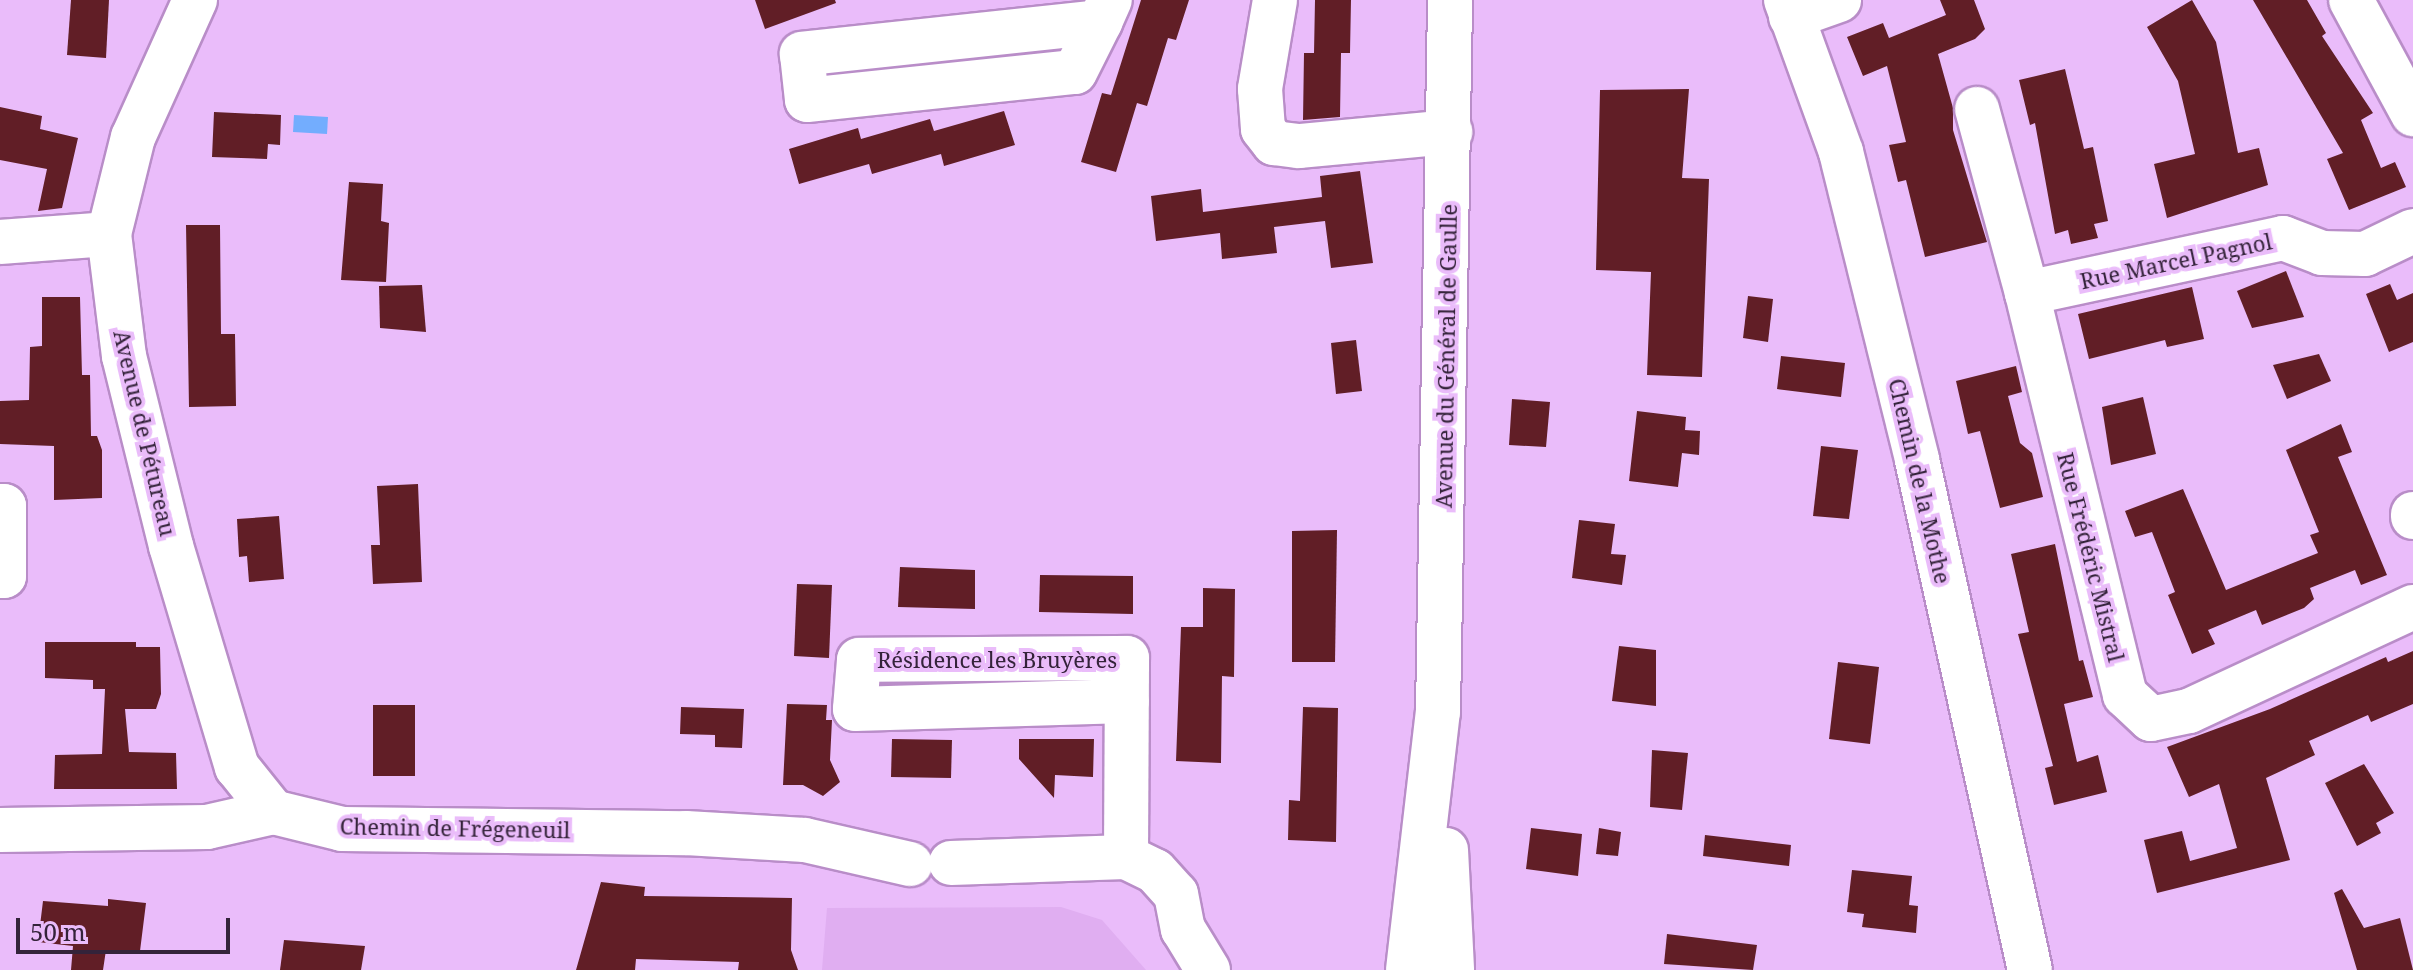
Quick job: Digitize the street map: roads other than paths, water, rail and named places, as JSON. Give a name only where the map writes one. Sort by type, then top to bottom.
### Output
[{"type":"street","name":"Avenue de Pétureau","points":[[195,0],[133,137],[109,234],[124,356],[168,535],[237,767],[273,812]]},
{"type":"street","points":[[1275,0],[1260,89],[1263,129],[1274,143],[1299,146],[1450,132]]},
{"type":"street","name":"Avenue du Général de Gaulle","points":[[1450,0],[1438,712],[1452,970]]},
{"type":"street","points":[[1788,8],[1839,0]]},
{"type":"street","points":[[2351,0],[2413,114]]},
{"type":"street","name":"Chemin de la Mothe","points":[[1788,8],[1841,152],[1917,460],[2030,970]]},
{"type":"street","points":[[1105,11],[1075,72],[807,100],[802,54],[1105,11]]},
{"type":"street","name":"Rue Frédéric Mistral","points":[[1977,109],[2027,293],[2125,695],[2151,719],[2189,711],[2413,607]]},
{"type":"street","name":"Rue Marcel Pagnol","points":[[2027,293],[2283,238],[2322,253],[2365,254],[2413,231]]},
{"type":"street","points":[[0,242],[109,234]]},
{"type":"street","points":[[0,506],[0,576]]},
{"type":"street","name":"Résidence les Bruyères","points":[[1126,857],[1127,701],[1127,658],[859,660],[855,709],[1127,701]]},
{"type":"street","name":"Avenue du Général de Gaulle","points":[[1408,970],[1438,712]]},
{"type":"street","name":"Chemin de Frégeneuil","points":[[0,830],[207,827],[273,812],[342,829],[641,832],[805,840],[931,863],[1126,857]]},
{"type":"street","points":[[1126,857],[1155,871],[1176,894],[1183,929],[1208,970]]},
{"type":"water","points":[[294,115],[328,117],[327,134],[293,132]]}]
